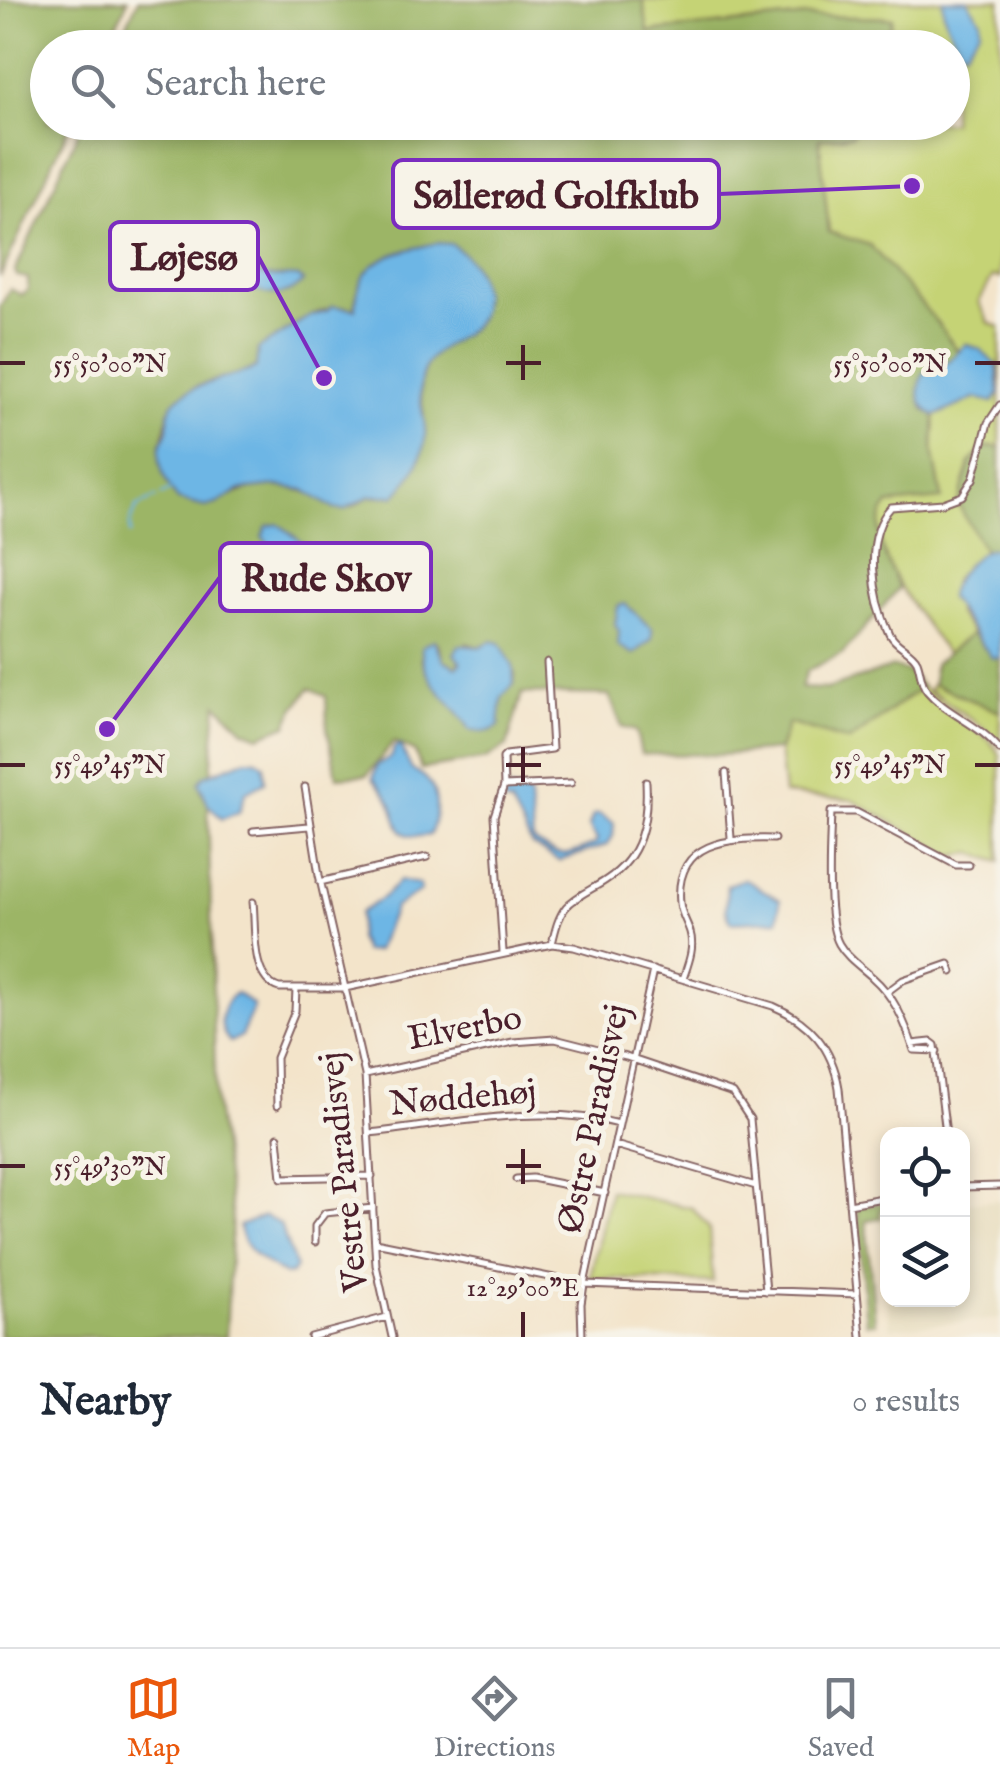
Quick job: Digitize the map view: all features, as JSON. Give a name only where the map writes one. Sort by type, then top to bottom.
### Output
[{"type":"street","points":[[1000,405],[988,423],[973,479],[962,496],[943,503],[891,507],[874,538],[878,588],[892,639],[914,657],[927,691],[983,731],[1000,750]]},
{"type":"street","points":[[503,952],[494,816],[504,786],[503,758],[552,749],[546,662]]},
{"type":"street","points":[[726,773],[731,838]]},
{"type":"street","points":[[552,944],[568,905],[609,878],[634,852],[646,822],[646,782]]},
{"type":"street","points":[[504,786],[571,783]]},
{"type":"street","name":"Vestre Paradisvej","points":[[305,787],[320,882],[364,1075],[378,1279],[392,1337]]},
{"type":"street","points":[[945,1127],[937,1051],[918,1052],[887,992],[850,959],[834,934],[831,812],[856,812],[956,865],[969,865]]},
{"type":"street","points":[[253,831],[309,826]]},
{"type":"street","points":[[683,979],[692,944],[679,899],[684,874],[699,852],[720,840],[774,839]]},
{"type":"street","points":[[320,882],[426,857]]},
{"type":"street","points":[[253,902],[261,974],[271,986],[345,988],[552,944],[574,947],[789,1013],[825,1046],[840,1088],[861,1337]]},
{"type":"street","points":[[887,992],[903,980],[949,964],[952,972]]},
{"type":"street","name":"Østre Paradisvej","points":[[582,1337],[584,1284],[653,970]]},
{"type":"street","points":[[277,1106],[276,1058],[295,1011],[296,989]]},
{"type":"street","name":"Elverbo","points":[[364,1075],[538,1039],[572,1042],[721,1087],[740,1100],[750,1119],[757,1187]]},
{"type":"street","name":"Nøddehøj","points":[[369,1133],[530,1115],[586,1117],[620,1124]]},
{"type":"street","points":[[278,1138],[282,1178],[372,1176]]},
{"type":"street","points":[[615,1145],[757,1187],[766,1291]]},
{"type":"street","points":[[516,1179],[532,1178],[605,1193]]},
{"type":"street","points":[[970,1186],[1000,1186]]},
{"type":"street","points":[[849,1204],[880,1198]]},
{"type":"street","points":[[315,1242],[314,1226],[325,1213],[373,1208]]},
{"type":"street","points":[[375,1242],[584,1284],[857,1294]]},
{"type":"street","points":[[311,1337],[387,1316]]},
{"type":"shaded area","points":[[1000,1200],[1000,1319],[890,1328],[888,1307],[970,1307],[970,1202]]},
{"type":"green space","points":[[0,0],[128,0],[114,30],[30,30],[30,140],[63,140],[0,277]]},
{"type":"green space","points":[[138,0],[643,0],[648,30],[124,30]]},
{"type":"green space","points":[[643,0],[1000,0],[1000,278],[993,276],[979,302],[989,323],[1000,327],[1000,447],[985,447],[959,504],[984,550],[953,580],[957,613],[972,633],[947,654],[901,588],[877,531],[879,516],[889,504],[942,498],[933,451],[935,416],[829,232],[819,140],[970,140],[970,30],[890,30],[892,18],[807,16],[647,30]]},
{"type":"green space","points":[[808,16],[892,18],[890,30],[668,30]]},
{"type":"green space","points":[[74,140],[819,140],[829,232],[870,245],[959,353],[931,368],[924,409],[935,416],[933,451],[942,499],[889,504],[880,535],[899,588],[843,653],[807,671],[801,688],[827,689],[893,667],[909,672],[922,687],[849,741],[788,723],[779,750],[720,755],[641,754],[636,731],[622,727],[609,695],[522,693],[507,746],[486,759],[421,769],[415,752],[394,742],[367,775],[337,777],[327,728],[326,696],[310,688],[287,725],[259,736],[244,730],[217,704],[211,774],[204,776],[201,791],[208,804],[216,1106],[232,1217],[226,1337],[0,1337],[0,307],[10,289],[22,295],[28,290],[28,278],[17,276],[15,271]],"holes":[[[438,243],[482,300],[479,314],[468,331],[443,346],[428,362],[421,382],[423,430],[379,497],[370,496],[352,507],[299,490],[267,487],[234,494],[216,504],[160,446],[171,408],[178,399],[209,382],[256,368],[258,349],[318,313],[343,307],[356,309],[362,280],[382,261],[395,255]],[[492,641],[515,674],[514,684],[502,697],[498,726],[493,730],[470,730],[421,658],[438,643],[443,660],[458,667],[466,643],[479,647]]]},
{"type":"green space","points":[[985,447],[1000,447],[1000,551],[984,550],[958,504],[970,463]]},
{"type":"green space","points":[[972,633],[992,657],[1000,658],[1000,712],[933,684],[934,664]]},
{"type":"green space","points":[[933,684],[1000,712],[1000,746],[985,729],[929,689]]},
{"type":"green space","points":[[922,687],[990,741],[1000,755],[1000,862],[972,853],[952,856],[852,800],[784,794],[779,750],[788,723],[849,741]]},
{"type":"green space","points":[[610,1190],[692,1208],[709,1228],[713,1282],[590,1278]]},
{"type":"green space","points":[[880,1203],[880,1218],[866,1220],[875,1323],[866,1323],[857,1207]]},
{"type":"water","points":[[943,0],[967,0],[981,20],[980,30],[970,44],[970,30],[950,30]]},
{"type":"water","points":[[438,243],[451,244],[471,262],[481,286],[482,305],[471,328],[438,351],[422,375],[424,447],[395,496],[370,496],[344,510],[334,509],[304,490],[277,486],[240,490],[205,507],[178,500],[164,475],[159,454],[175,401],[195,388],[256,368],[258,349],[308,317],[332,306],[356,309],[363,278],[381,260]]},
{"type":"water","points":[[213,256],[266,276],[299,277],[303,281],[283,293],[260,292],[206,269]]},
{"type":"water","points":[[966,344],[981,350],[997,366],[999,394],[993,402],[976,398],[935,416],[920,398],[924,373],[948,362]]},
{"type":"water","points":[[278,524],[316,554],[314,563],[289,563],[262,537],[267,526]]},
{"type":"water","points":[[991,548],[1000,551],[1000,658],[992,658],[949,598],[964,568]]},
{"type":"water","points":[[625,604],[652,628],[652,639],[634,654],[618,645],[618,606]]},
{"type":"water","points":[[434,640],[443,660],[457,667],[461,662],[454,654],[459,645],[500,643],[513,666],[514,684],[502,697],[499,726],[485,732],[470,730],[432,681],[426,671],[422,646]]},
{"type":"water","points":[[400,745],[412,770],[433,788],[436,806],[430,835],[403,832],[388,797],[373,778],[377,765],[392,756],[394,748]]},
{"type":"water","points":[[247,759],[264,765],[265,782],[246,792],[239,812],[222,819],[208,804],[199,783],[204,776]]},
{"type":"water","points":[[510,789],[527,793],[533,840],[556,854],[569,854],[595,844],[597,840],[589,826],[593,815],[599,814],[614,823],[613,836],[607,845],[559,861],[532,845],[511,804],[502,802]]},
{"type":"water","points":[[744,879],[780,900],[778,920],[731,922],[726,910],[727,885]]},
{"type":"water","points":[[400,880],[419,884],[421,891],[395,907],[376,951],[364,952],[358,938],[360,913]]},
{"type":"water","points":[[236,993],[253,1009],[241,1036],[230,1042],[223,1030],[222,1016],[226,1003]]},
{"type":"water","points":[[264,1216],[280,1224],[296,1268],[291,1274],[285,1275],[263,1261],[244,1242],[239,1226]]},
{"type":"waterway","points":[[161,495],[170,490]]},
{"type":"waterway","points":[[131,521],[137,507],[156,497]]},
{"type":"waterway","points":[[130,524],[130,534]]},
{"type":"place","name":"Søllerød Golfklub","points":[[912,186]]},
{"type":"place","name":"Løjesø","points":[[324,378]]},
{"type":"place","name":"Rude Skov","points":[[107,729]]}]
